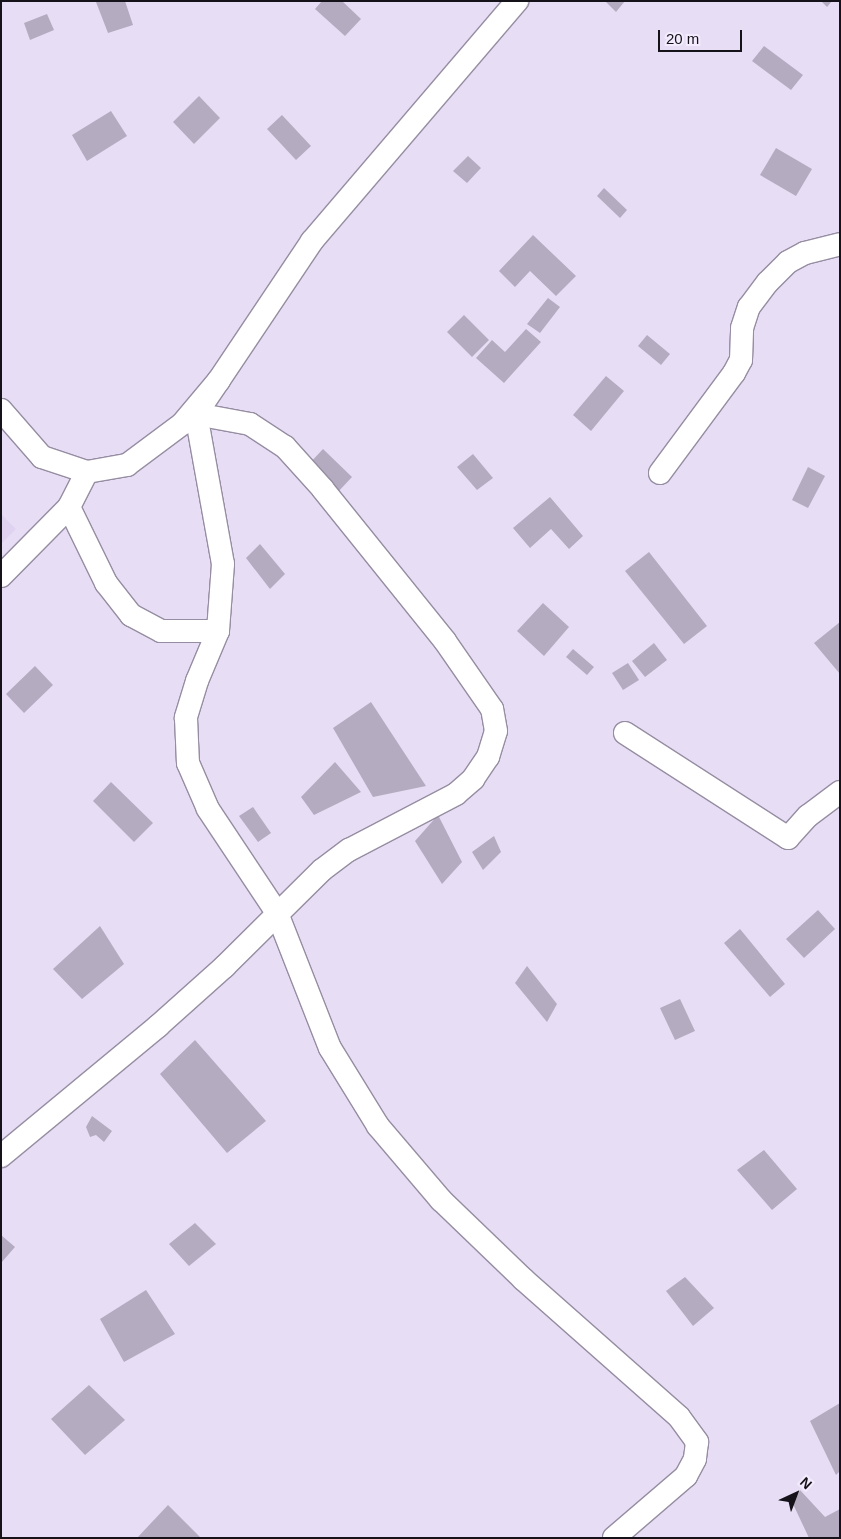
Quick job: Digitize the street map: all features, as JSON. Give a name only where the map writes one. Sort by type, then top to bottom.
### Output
[{"type":"street","points":[[517,1],[312,241],[196,414],[223,564],[218,631],[197,681],[186,718],[188,763],[208,809],[276,913],[330,1048],[378,1126],[441,1200],[523,1279],[679,1417],[697,1442],[695,1459],[686,1476],[614,1538]]},
{"type":"street","points":[[660,473],[734,373],[741,360],[742,328],[749,307],[768,282],[788,262],[805,253],[840,244]]},
{"type":"street","points":[[1,410],[42,457],[86,472],[127,464],[182,424],[218,380]]},
{"type":"street","points":[[1,1156],[158,1026],[224,967],[276,913],[322,870],[349,850],[456,794],[473,779],[488,757],[496,731],[492,709],[445,641],[323,489],[285,447],[250,424],[196,414]]},
{"type":"street","points":[[1,576],[69,507],[86,472]]},
{"type":"street","points":[[69,507],[106,582],[131,615],[161,631],[218,631]]},
{"type":"street","points":[[625,733],[788,838],[808,816],[840,792]]},
{"type":"shaded area","points":[[1,514],[16,529],[1,544]]},
{"type":"building","points":[[125,1],[133,25],[108,33],[96,2]]},
{"type":"building","points":[[322,1],[342,1],[361,19],[345,36],[315,9]]},
{"type":"building","points":[[605,1],[625,1],[616,12]]},
{"type":"building","points":[[821,1],[832,1],[827,7]]},
{"type":"building","points":[[47,14],[54,30],[30,40],[24,23]]},
{"type":"building","points":[[764,46],[803,75],[791,90],[752,61]]},
{"type":"building","points":[[199,96],[220,118],[194,144],[173,122]]},
{"type":"building","points":[[111,111],[127,136],[87,161],[72,135]]},
{"type":"building","points":[[282,115],[311,146],[296,160],[267,129]]},
{"type":"building","points":[[776,148],[812,169],[796,196],[760,175]]},
{"type":"building","points":[[468,156],[481,168],[467,183],[453,171]]},
{"type":"building","points":[[604,188],[627,210],[620,218],[597,196]]},
{"type":"building","points":[[533,235],[576,276],[556,296],[530,271],[515,287],[499,271]]},
{"type":"building","points":[[548,298],[560,307],[540,333],[527,324]]},
{"type":"building","points":[[464,315],[489,340],[472,357],[447,332]]},
{"type":"building","points":[[526,329],[541,342],[504,383],[476,358],[492,340],[505,352]]},
{"type":"building","points":[[647,335],[670,354],[661,365],[638,346]]},
{"type":"building","points":[[606,376],[624,391],[591,431],[573,415]]},
{"type":"building","points":[[323,449],[352,477],[337,493],[308,465]]},
{"type":"building","points":[[473,454],[493,478],[477,490],[457,467]]},
{"type":"building","points":[[808,467],[825,476],[808,508],[792,500]]},
{"type":"building","points":[[550,497],[583,536],[569,549],[551,529],[530,548],[513,528]]},
{"type":"building","points":[[260,544],[285,574],[270,589],[246,558]]},
{"type":"building","points":[[649,552],[707,626],[684,644],[625,571]]},
{"type":"building","points":[[543,603],[569,627],[544,656],[517,631]]},
{"type":"building","points":[[840,622],[840,674],[814,643]]},
{"type":"building","points":[[654,643],[667,660],[645,677],[632,661]]},
{"type":"building","points":[[573,649],[594,667],[587,675],[566,657]]},
{"type":"building","points":[[628,663],[639,680],[623,690],[612,673]]},
{"type":"building","points":[[35,666],[53,685],[24,713],[6,694]]},
{"type":"building","points":[[371,702],[426,786],[373,797],[333,728]]},
{"type":"building","points":[[335,762],[361,792],[314,815],[301,797]]},
{"type":"building","points":[[111,782],[153,823],[134,842],[93,801]]},
{"type":"building","points":[[253,807],[271,833],[258,842],[239,816]]},
{"type":"building","points":[[438,815],[462,862],[442,884],[415,841]]},
{"type":"building","points":[[494,836],[501,852],[483,870],[472,852]]},
{"type":"building","points":[[818,910],[835,929],[804,958],[786,939]]},
{"type":"building","points":[[100,926],[124,964],[82,999],[53,969]]},
{"type":"building","points":[[740,929],[785,984],[770,997],[724,943]]},
{"type":"building","points":[[527,966],[557,1004],[547,1022],[515,983]]},
{"type":"building","points":[[680,999],[695,1031],[675,1040],[660,1008]]},
{"type":"building","points":[[195,1040],[266,1121],[227,1153],[160,1074]]},
{"type":"building","points":[[92,1116],[112,1131],[104,1142],[96,1135],[90,1137],[86,1127]]},
{"type":"building","points":[[764,1150],[797,1189],[772,1210],[737,1170]]},
{"type":"building","points":[[195,1223],[216,1244],[189,1266],[169,1244]]},
{"type":"building","points":[[1,1235],[15,1247],[1,1263]]},
{"type":"building","points":[[685,1277],[714,1308],[693,1326],[666,1291]]},
{"type":"building","points":[[146,1290],[175,1334],[124,1362],[100,1319]]},
{"type":"building","points":[[89,1385],[125,1420],[85,1455],[51,1419]]},
{"type":"building","points":[[840,1403],[840,1471],[836,1475],[810,1421]]},
{"type":"building","points":[[800,1490],[825,1517],[840,1509],[840,1538],[809,1538],[793,1504]]},
{"type":"building","points":[[168,1505],[201,1538],[137,1538]]}]
